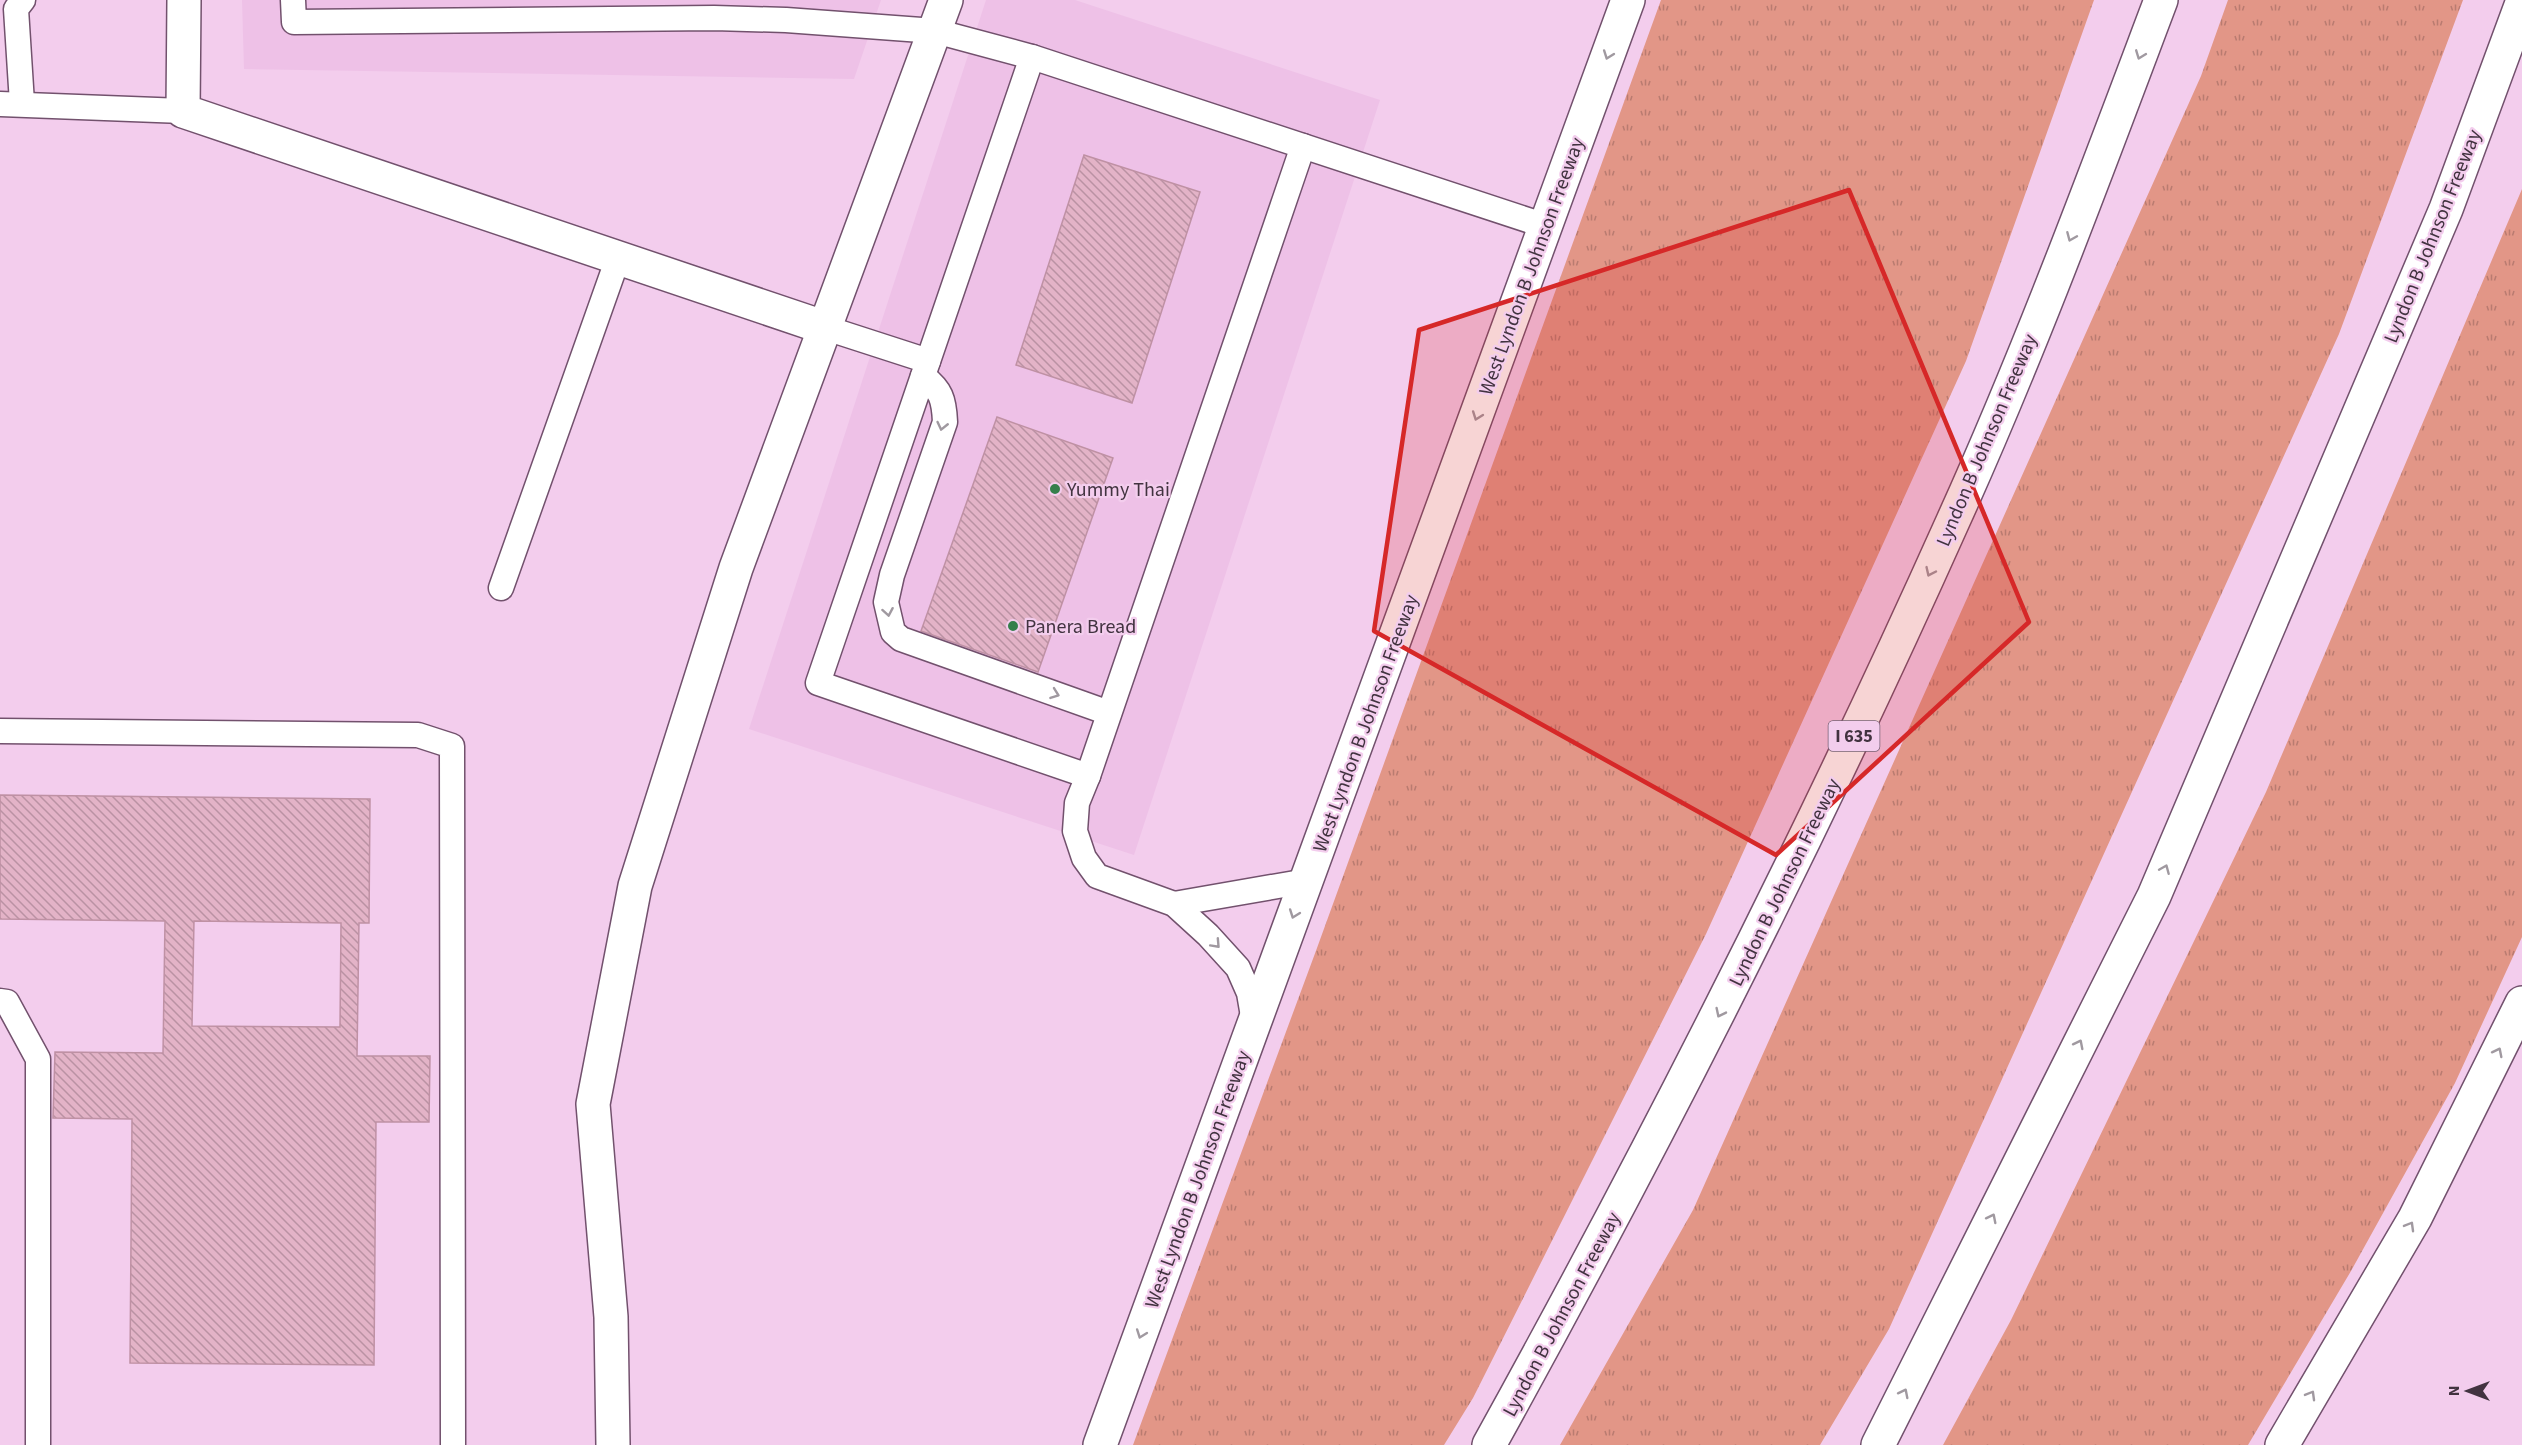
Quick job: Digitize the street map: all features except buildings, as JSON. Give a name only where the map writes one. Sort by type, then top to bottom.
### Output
[{"type":"main road","points":[[184,0],[183,111],[826,328]]},
{"type":"main road","points":[[613,1445],[611,1317],[593,1104],[635,886],[736,568],[946,0]]},
{"type":"main road","name":"West Lyndon B Johnson Freeway","points":[[1100,1445],[1629,0]]},
{"type":"main road","name":"Lyndon B Johnson Freeway","points":[[1489,1445],[1575,1290],[1711,1030],[1834,780],[1955,518],[2076,226],[2161,0]]},
{"type":"main road","name":"Lyndon B Johnson Freeway","points":[[1878,1445],[2154,896],[2446,209],[2522,3]]},
{"type":"main road","points":[[2282,1445],[2415,1218],[2522,1003]]},
{"type":"lane","points":[[23,0],[16,9],[11,104],[183,111]]},
{"type":"lane","points":[[293,0],[294,22],[578,10],[786,20],[935,31],[1032,57],[1546,226]]},
{"type":"lane","points":[[1032,57],[819,683],[1088,776]]},
{"type":"lane","points":[[1254,1024],[1249,993],[1238,968],[1208,935],[1174,904],[1097,876],[1084,858],[1075,831],[1077,803],[1303,146]]},
{"type":"lane","points":[[501,588],[618,258]]},
{"type":"lane","points":[[826,328],[926,369],[938,388],[944,408],[945,422],[892,574],[886,602],[894,632],[901,639],[1109,713]]},
{"type":"lane","points":[[0,731],[418,735],[452,746],[453,1445]]},
{"type":"lane","points":[[1174,904],[1307,881]]},
{"type":"lane","points":[[0,1001],[7,1002],[38,1059],[38,1445]]},
{"type":"highlighted area","points":[[1849,190],[2029,622],[1776,855],[1374,631],[1419,330]]},
{"type":"shaded area","points":[[242,0],[881,0],[854,79],[244,69]]},
{"type":"shaded area","points":[[986,0],[1075,0],[1380,100],[1134,855],[749,729]]},
{"type":"green space","points":[[1661,0],[2094,0],[1966,361],[1706,934],[1473,1398],[1444,1445],[1133,1445],[1317,948]]},
{"type":"green space","points":[[2228,0],[2463,0],[2339,334],[1889,1329],[1820,1445],[1560,1445],[1693,1210],[2201,76]]},
{"type":"green space","points":[[2522,189],[2522,937],[2455,1083],[2351,1271],[2248,1445],[1943,1445],[2011,1320],[2266,792]]},
{"type":"place","name":"Yummy Thai","points":[[1055,489]]},
{"type":"place","name":"Panera Bread","points":[[1013,626]]}]
